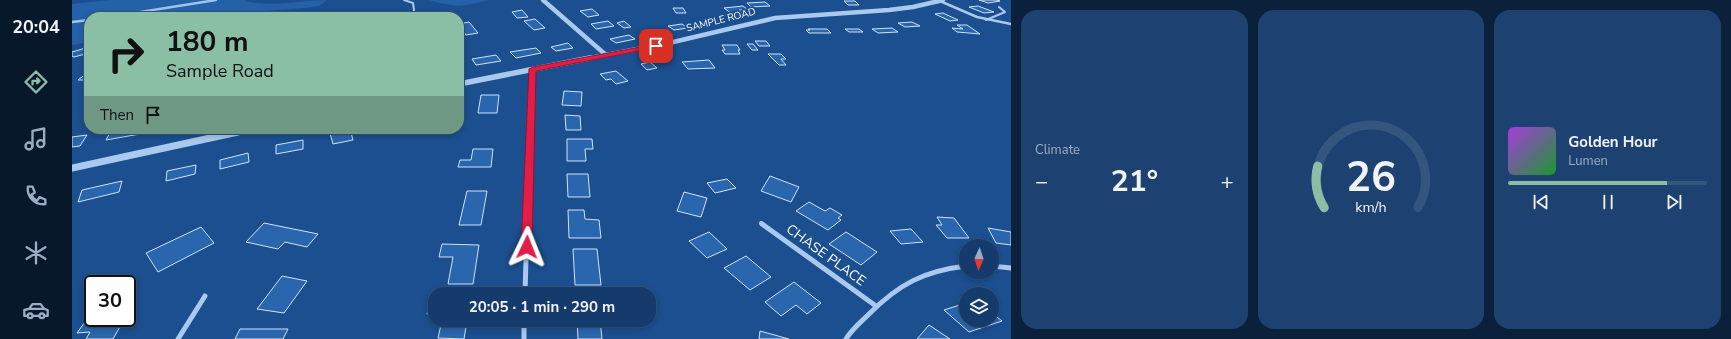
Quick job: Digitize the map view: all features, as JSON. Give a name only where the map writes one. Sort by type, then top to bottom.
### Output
[{"type":"street","points":[[543,0],[606,55]]},
{"type":"street","points":[[940,0],[986,20],[1011,24]]},
{"type":"street","name":"SAMPLE ROAD","points":[[464,83],[669,43],[779,17],[889,10],[940,0]]},
{"type":"street","points":[[525,287],[533,69]]},
{"type":"street","points":[[72,168],[229,134]]},
{"type":"street","name":"CHASE PLACE","points":[[761,223],[876,306]]},
{"type":"street","points":[[846,339],[876,306],[898,288],[926,273],[945,268],[959,267]]},
{"type":"street","points":[[999,267],[1011,268]]},
{"type":"street","points":[[178,339],[205,296]]},
{"type":"street","points":[[524,327],[524,339]]},
{"type":"lane","points":[[404,0],[413,4],[413,12]]},
{"type":"lane","points":[[986,20],[1006,12],[999,7]]},
{"type":"shaded area","points":[[109,0],[246,0],[245,1],[265,4],[327,0],[319,6],[253,12],[84,12],[84,43],[72,45],[72,4]]},
{"type":"shaded area","points":[[429,0],[489,0],[459,6]]},
{"type":"building","points":[[979,0],[996,0],[1000,1],[988,3]]},
{"type":"building","points":[[844,1],[855,1],[859,5],[848,5]]},
{"type":"building","points":[[765,2],[770,6],[751,7],[747,3]]},
{"type":"building","points":[[743,6],[748,10],[739,10],[743,14],[732,14],[724,8]]},
{"type":"building","points":[[978,6],[994,12],[984,13],[969,7]]},
{"type":"building","points":[[673,8],[683,8],[686,13],[676,13]]},
{"type":"building","points":[[592,9],[599,15],[588,17],[580,11]]},
{"type":"building","points":[[522,10],[528,17],[517,18],[512,12]]},
{"type":"building","points":[[943,13],[958,20],[950,21],[935,14]]},
{"type":"building","points":[[535,19],[545,28],[534,30],[524,21]]},
{"type":"building","points":[[608,21],[614,26],[596,29],[591,24]]},
{"type":"building","points":[[624,21],[631,27],[624,28],[617,23]]},
{"type":"building","points":[[469,22],[478,33],[466,35],[464,33],[464,23]]},
{"type":"building","points":[[912,22],[920,26],[905,27],[898,23]]},
{"type":"building","points":[[682,24],[688,28],[674,30],[668,26]]},
{"type":"building","points":[[957,25],[967,25],[980,34],[957,32],[952,28],[963,29]]},
{"type":"building","points":[[892,28],[898,32],[878,33],[872,29]]},
{"type":"building","points":[[808,29],[827,29],[831,33],[809,33],[806,30],[810,30]]},
{"type":"building","points":[[845,29],[859,29],[863,32],[849,32]]},
{"type":"building","points":[[629,35],[635,39],[616,43],[610,39]]},
{"type":"building","points":[[755,41],[766,41],[770,46],[759,46]]},
{"type":"building","points":[[568,43],[573,48],[556,51],[551,47]]},
{"type":"building","points":[[747,44],[753,44],[758,50],[752,50]]},
{"type":"building","points":[[722,45],[737,45],[740,50],[738,50],[740,54],[725,54],[722,50],[725,50]]},
{"type":"building","points":[[84,48],[84,54],[74,57],[72,56],[72,52]]},
{"type":"building","points":[[536,48],[541,53],[516,58],[510,52]]},
{"type":"building","points":[[768,54],[781,54],[786,59],[781,59],[786,65],[779,65]]},
{"type":"building","points":[[496,55],[501,61],[476,65],[472,59]]},
{"type":"building","points":[[709,60],[715,68],[688,69],[682,62]]},
{"type":"building","points":[[650,62],[657,68],[647,70],[641,64]]},
{"type":"building","points":[[616,71],[628,81],[616,84],[611,79],[606,80],[600,74]]},
{"type":"building","points":[[84,75],[84,80],[78,80]]},
{"type":"building","points":[[564,91],[582,92],[581,106],[562,105]]},
{"type":"building","points":[[481,95],[499,95],[497,113],[478,113]]},
{"type":"building","points":[[565,115],[580,116],[581,130],[566,130]]},
{"type":"building","points":[[109,134],[140,134],[106,140]]},
{"type":"building","points":[[330,134],[351,134],[353,140],[333,144]]},
{"type":"building","points":[[87,135],[80,146],[72,147],[72,137]]},
{"type":"building","points":[[567,139],[592,139],[593,149],[585,149],[586,161],[567,161]]},
{"type":"building","points":[[303,140],[303,149],[276,154],[276,145]]},
{"type":"building","points":[[473,149],[493,149],[491,167],[458,167],[460,160],[471,160]]},
{"type":"building","points":[[248,153],[249,162],[220,169],[220,160]]},
{"type":"building","points":[[196,165],[195,174],[166,181],[167,171]]},
{"type":"building","points":[[567,174],[588,174],[590,197],[568,197]]},
{"type":"building","points":[[770,176],[799,187],[791,202],[761,191]]},
{"type":"building","points":[[727,179],[736,188],[715,193],[707,183]]},
{"type":"building","points":[[122,181],[119,192],[78,202],[82,190]]},
{"type":"building","points":[[467,191],[487,191],[481,225],[459,225]]},
{"type":"building","points":[[684,192],[707,198],[701,217],[677,211]]},
{"type":"building","points":[[809,202],[825,211],[830,208],[842,215],[838,218],[841,220],[828,230],[796,211]]},
{"type":"building","points":[[568,210],[584,210],[585,219],[599,220],[601,238],[569,238]]},
{"type":"building","points":[[937,217],[954,218],[969,238],[947,238],[936,225],[942,225]]},
{"type":"building","points":[[264,223],[318,234],[307,247],[285,242],[278,249],[246,242]]},
{"type":"building","points":[[201,227],[214,243],[158,272],[146,253]]},
{"type":"building","points":[[988,228],[1011,232],[1011,245],[999,243],[999,239],[994,239]]},
{"type":"building","points":[[911,229],[923,242],[901,244],[890,231]]},
{"type":"building","points":[[709,232],[727,249],[707,258],[689,241]]},
{"type":"building","points":[[846,232],[877,252],[861,265],[829,244]]},
{"type":"building","points":[[442,244],[479,245],[473,284],[448,284],[453,257],[439,257]]},
{"type":"building","points":[[573,249],[597,249],[601,285],[575,285]]},
{"type":"building","points":[[746,256],[771,277],[750,290],[724,268]]},
{"type":"building","points":[[282,276],[307,281],[284,313],[257,309]]},
{"type":"building","points":[[794,282],[821,303],[807,314],[796,305],[781,316],[765,302]]},
{"type":"building","points":[[959,305],[959,323],[944,310]]},
{"type":"building","points":[[84,323],[84,327],[120,327],[113,339],[86,339],[90,332],[77,333]]},
{"type":"building","points":[[929,325],[950,339],[917,339]]},
{"type":"building","points":[[440,327],[466,327],[464,339],[438,338]]},
{"type":"building","points":[[577,327],[601,327],[602,339],[578,339]]},
{"type":"building","points":[[963,327],[984,327],[969,332]]},
{"type":"building","points":[[240,329],[288,329],[283,339],[235,339]]},
{"type":"building","points":[[760,331],[789,339],[759,339]]},
{"type":"waterway","points":[[140,12],[216,0]]},
{"type":"waterway","points":[[72,22],[84,21]]},
{"type":"route","points":[[527,247],[533,69],[656,46]]}]
